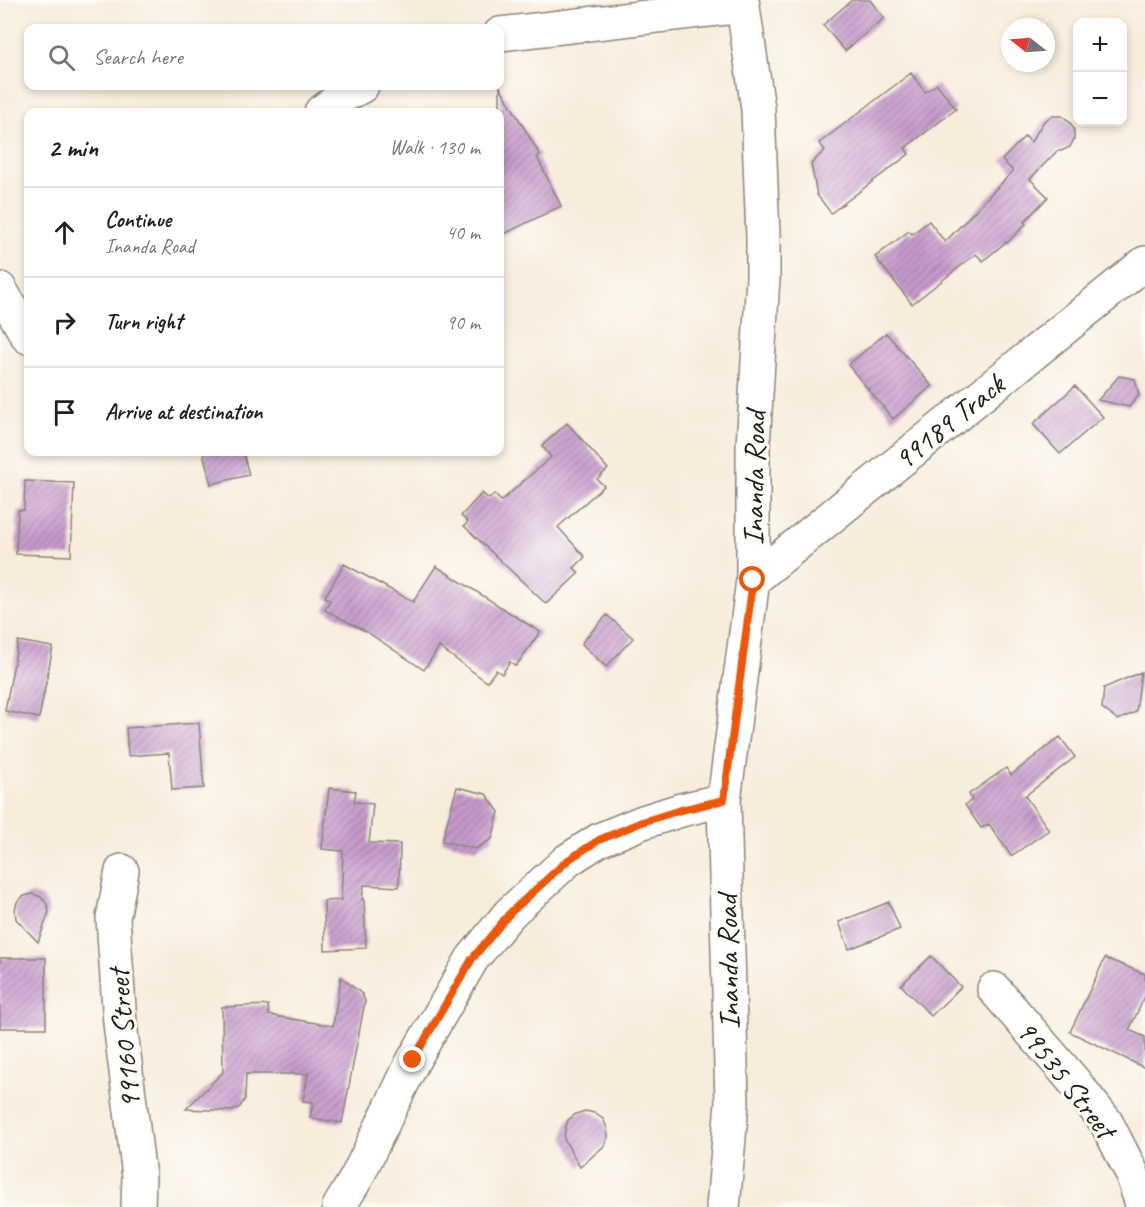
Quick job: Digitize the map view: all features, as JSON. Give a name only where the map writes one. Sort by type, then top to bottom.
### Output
[{"type":"street","points":[[504,33],[742,3]]},
{"type":"street","name":"Inanda Road","points":[[723,1207],[732,1103],[724,800],[753,580],[753,446],[763,277],[758,109],[742,3]]},
{"type":"street","points":[[327,108],[354,90]]},
{"type":"street","name":"99189 Track","points":[[753,580],[1145,263]]},
{"type":"street","points":[[0,289],[24,330]]},
{"type":"street","points":[[339,1207],[357,1177],[413,1060],[472,959],[510,913],[568,860],[599,840],[642,822],[724,800]]},
{"type":"street","name":"99160 Street","points":[[122,871],[113,918],[120,1023],[139,1176],[138,1207]]},
{"type":"street","name":"99535 Street","points":[[994,989],[1106,1122],[1131,1171],[1143,1207]]},
{"type":"building","points":[[852,0],[870,0],[884,18],[845,51],[823,25]]},
{"type":"building","points":[[911,73],[925,92],[937,84],[956,109],[905,148],[909,154],[831,213],[817,195],[811,164],[825,150],[819,143]]},
{"type":"building","points":[[502,90],[540,155],[537,157],[561,206],[504,234],[504,108],[500,108]]},
{"type":"building","points":[[1052,116],[1062,116],[1069,121],[1074,129],[1074,139],[1070,147],[1057,151],[1030,179],[1048,197],[1007,243],[983,261],[976,254],[912,304],[875,257],[909,231],[912,234],[929,221],[945,242],[1013,171],[1002,160],[1025,136],[1031,142],[1044,121]]},
{"type":"building","points":[[886,333],[932,386],[893,419],[848,365]]},
{"type":"building","points":[[1119,376],[1135,379],[1139,395],[1129,407],[1098,400]]},
{"type":"building","points":[[1075,386],[1103,417],[1060,454],[1033,424]]},
{"type":"building","points":[[567,423],[608,469],[597,479],[604,486],[558,527],[585,557],[574,568],[579,573],[546,604],[464,526],[468,522],[461,516],[482,493],[489,499],[494,494],[501,501],[551,457],[542,446]]},
{"type":"building","points":[[204,456],[244,456],[249,475],[211,484]]},
{"type":"building","points":[[25,481],[74,483],[71,556],[16,554],[18,510],[24,510]]},
{"type":"building","points":[[344,564],[413,602],[436,566],[540,632],[516,666],[510,662],[502,674],[496,670],[487,682],[439,647],[424,670],[367,632],[325,610],[330,600],[325,597]]},
{"type":"building","points":[[607,615],[633,638],[606,667],[582,644]]},
{"type":"building","points":[[18,641],[53,647],[39,718],[5,711]]},
{"type":"building","points":[[1141,672],[1136,712],[1118,720],[1102,708],[1104,688]]},
{"type":"building","points":[[199,723],[204,788],[172,790],[169,753],[128,756],[126,728]]},
{"type":"building","points":[[1060,737],[1075,757],[1025,796],[1049,830],[1011,856],[989,824],[981,828],[965,805],[972,800],[969,794],[1006,768],[1011,775]]},
{"type":"building","points":[[457,787],[486,794],[499,812],[492,839],[475,849],[442,841]]},
{"type":"building","points":[[329,788],[356,791],[354,802],[373,804],[369,843],[400,844],[399,887],[364,885],[362,900],[364,899],[366,948],[325,950],[324,901],[341,900],[343,851],[322,849]]},
{"type":"building","points":[[33,894],[41,897],[47,904],[49,912],[38,942],[16,919],[15,910],[17,902],[24,896]]},
{"type":"building","points":[[889,902],[900,929],[849,949],[839,922]]},
{"type":"building","points":[[931,956],[961,987],[931,1016],[901,985]]},
{"type":"building","points":[[0,958],[46,958],[46,1028],[0,1028]]},
{"type":"building","points":[[1105,958],[1145,974],[1145,996],[1129,1030],[1145,1037],[1145,1068],[1070,1032]]},
{"type":"building","points":[[341,977],[362,994],[365,1001],[342,1123],[310,1118],[313,1102],[303,1101],[308,1074],[246,1074],[245,1099],[240,1107],[232,1111],[186,1109],[223,1072],[222,1007],[268,1005],[269,1015],[333,1026]]},
{"type":"building","points":[[585,1111],[594,1113],[603,1119],[608,1137],[604,1146],[580,1167],[564,1139],[568,1120]]},
{"type":"route","points":[[413,1060],[472,959],[510,913],[568,860],[599,840],[642,822],[724,800],[753,580]]}]
